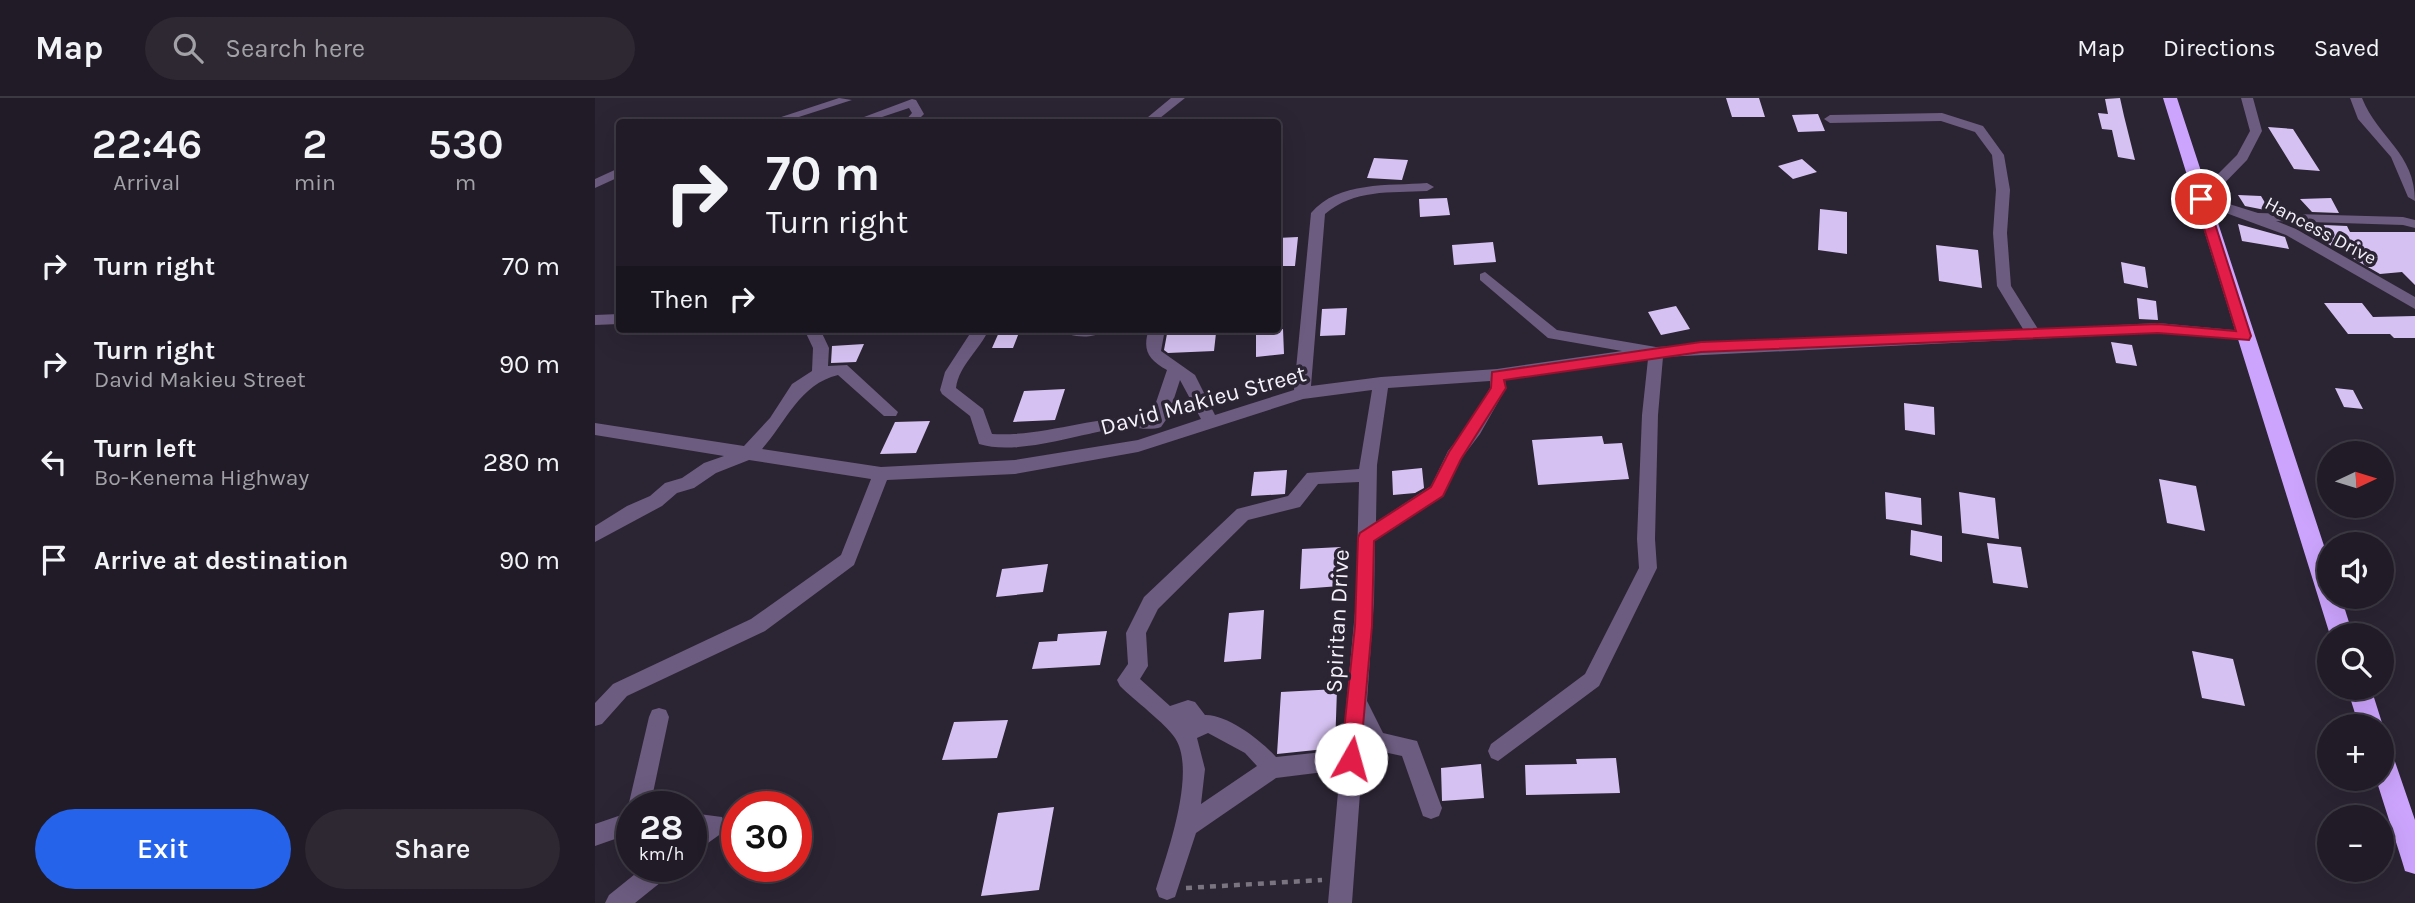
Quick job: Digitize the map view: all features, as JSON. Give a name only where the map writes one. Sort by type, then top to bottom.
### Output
[{"type":"highway","points":[[2171,98],[2244,336],[2338,623]]},
{"type":"highway","points":[[2393,791],[2412,846]]},
{"type":"street","points":[[784,119],[817,111],[846,100],[845,98]]},
{"type":"street","points":[[1152,119],[1179,98]]},
{"type":"street","points":[[2201,199],[2242,157],[2256,131],[2247,98]]},
{"type":"street","points":[[2355,98],[2364,119],[2397,156],[2415,197]]},
{"type":"street","points":[[870,117],[912,100],[918,114],[914,119]]},
{"type":"street","points":[[1830,119],[1942,117],[1979,129],[1998,155],[2003,190],[2000,233],[2004,286],[2033,333]]},
{"type":"street","points":[[595,184],[616,174]]},
{"type":"street","points":[[595,184],[616,183]]},
{"type":"street","points":[[1303,393],[1318,213],[1336,198],[1366,191],[1427,187]]},
{"type":"street","name":"Hancess Drive","points":[[2201,199],[2291,232],[2415,304]]},
{"type":"street","points":[[2253,216],[2377,219],[2415,224]]},
{"type":"street","points":[[1485,277],[1553,334],[1657,352],[1650,415],[1646,539],[1648,568],[1592,680],[1497,751]]},
{"type":"street","points":[[595,320],[616,319]]},
{"type":"street","name":"David Makieu Street","points":[[595,429],[881,474],[1015,467],[1138,446],[1303,393],[1381,383],[1497,376],[1657,352],[2158,328],[2244,336]]},
{"type":"street","points":[[814,333],[821,348],[820,374]]},
{"type":"street","points":[[980,333],[977,341],[949,374],[949,390],[977,413],[985,440],[1003,441],[1059,435],[1121,421],[1155,423],[1160,417],[1176,368]]},
{"type":"street","points":[[1156,333],[1151,350],[1153,355],[1189,379],[1211,422]]},
{"type":"street","points":[[595,535],[633,511],[656,501],[671,488],[748,453],[776,422],[798,388],[820,374],[841,369],[890,412]]},
{"type":"street","points":[[1366,538],[1437,491],[1454,456],[1498,388],[1497,376]]},
{"type":"street","name":"Spiritan Drive","points":[[1340,903],[1357,704],[1367,475],[1381,383]]},
{"type":"street","points":[[595,717],[620,690],[758,625],[848,560],[881,474]]},
{"type":"street","points":[[1272,768],[1252,746],[1209,723],[1193,729],[1167,717],[1127,680],[1138,666],[1136,632],[1151,603],[1243,513],[1294,502],[1314,478],[1367,475]]},
{"type":"street","points":[[1357,704],[1377,742],[1410,748],[1431,808]]},
{"type":"street","points":[[643,791],[659,717]]},
{"type":"street","points":[[1167,889],[1187,826],[1194,769],[1193,729]]},
{"type":"street","points":[[1187,826],[1272,768],[1351,759]]},
{"type":"street","points":[[595,835],[616,828]]},
{"type":"street","points":[[617,903],[643,882]]},
{"type":"path","points":[[1167,889],[1342,879]]},
{"type":"building","points":[[1726,98],[1759,98],[1765,117],[1732,117]]},
{"type":"building","points":[[2120,98],[2135,160],[2118,157],[2112,130],[2102,129],[2098,113],[2108,114],[2105,99]]},
{"type":"building","points":[[1818,114],[1825,131],[1798,132],[1792,115]]},
{"type":"building","points":[[2268,127],[2293,129],[2320,171],[2294,169]]},
{"type":"building","points":[[1374,158],[1408,160],[1402,180],[1367,178]]},
{"type":"building","points":[[1802,159],[1817,172],[1793,179],[1778,166]]},
{"type":"building","points":[[2238,195],[2261,196],[2270,211],[2245,206]]},
{"type":"building","points":[[1447,198],[1450,215],[1420,217],[1419,199]]},
{"type":"building","points":[[2331,198],[2339,213],[2312,212],[2300,199]]},
{"type":"building","points":[[1820,209],[1847,212],[1847,254],[1818,250]]},
{"type":"building","points":[[2238,224],[2285,237],[2289,249],[2242,241]]},
{"type":"building","points":[[2347,226],[2350,232],[2415,232],[2415,285],[2402,272],[2380,274],[2354,259],[2344,249],[2338,250],[2325,242],[2310,227]]},
{"type":"building","points":[[1298,237],[1295,266],[1281,266],[1281,238]]},
{"type":"building","points":[[1493,242],[1496,262],[1454,265],[1452,245]]},
{"type":"building","points":[[1936,245],[1978,250],[1982,288],[1939,281]]},
{"type":"building","points":[[2121,262],[2145,267],[2148,288],[2124,283]]},
{"type":"building","points":[[2137,298],[2156,301],[2158,320],[2139,319]]},
{"type":"building","points":[[2324,303],[2362,303],[2373,317],[2415,316],[2415,338],[2394,338],[2390,334],[2348,334]]},
{"type":"building","points":[[1676,306],[1690,329],[1661,335],[1648,312]]},
{"type":"building","points":[[1347,308],[1345,335],[1320,336],[1322,309]]},
{"type":"building","points":[[1283,329],[1284,354],[1256,357],[1256,333],[1281,333]]},
{"type":"building","points":[[999,333],[1019,333],[1013,348],[992,348]]},
{"type":"building","points":[[1216,333],[1214,351],[1168,353],[1164,350],[1167,334]]},
{"type":"building","points":[[2111,342],[2132,345],[2137,366],[2116,363]]},
{"type":"building","points":[[864,344],[856,362],[831,363],[832,346]]},
{"type":"building","points":[[2335,388],[2353,390],[2363,409],[2344,407]]},
{"type":"building","points":[[1065,389],[1055,420],[1013,422],[1024,391]]},
{"type":"building","points":[[1904,403],[1934,407],[1935,435],[1905,430]]},
{"type":"building","points":[[930,421],[916,453],[880,454],[895,422]]},
{"type":"building","points":[[1602,436],[1604,444],[1622,443],[1629,479],[1538,485],[1532,440]]},
{"type":"building","points":[[1422,468],[1424,488],[1415,493],[1393,495],[1392,471]]},
{"type":"building","points":[[1287,470],[1285,494],[1251,496],[1254,472]]},
{"type":"building","points":[[2159,479],[2196,486],[2205,531],[2167,523]]},
{"type":"building","points":[[1885,492],[1921,498],[1922,525],[1886,519]]},
{"type":"building","points":[[1959,492],[1995,498],[1999,539],[1962,533]]},
{"type":"building","points":[[1911,530],[1942,536],[1942,562],[1910,555]]},
{"type":"building","points":[[1987,543],[2021,547],[2028,588],[1993,583]]},
{"type":"building","points":[[1341,547],[1340,586],[1300,589],[1302,549]]},
{"type":"building","points":[[1048,564],[1043,592],[996,597],[1002,569]]},
{"type":"building","points":[[1264,610],[1261,659],[1224,662],[1229,613]]},
{"type":"building","points":[[1107,631],[1100,665],[1032,669],[1039,642],[1057,641],[1058,634]]},
{"type":"building","points":[[2192,651],[2233,659],[2245,706],[2202,698]]},
{"type":"building","points":[[1337,689],[1335,748],[1277,754],[1281,692]]},
{"type":"building","points":[[1008,720],[997,758],[942,760],[954,722]]},
{"type":"building","points":[[1616,758],[1620,793],[1526,795],[1525,765],[1577,764],[1576,759]]},
{"type":"building","points":[[1481,764],[1484,798],[1442,801],[1441,768]]},
{"type":"building","points":[[1054,807],[1039,890],[981,896],[998,813]]},
{"type":"route","points":[[1351,759],[1365,601],[1366,538],[1437,491],[1454,456],[1474,430],[1498,388],[1497,376],[1701,347],[2158,328],[2244,336],[2201,199]]}]
